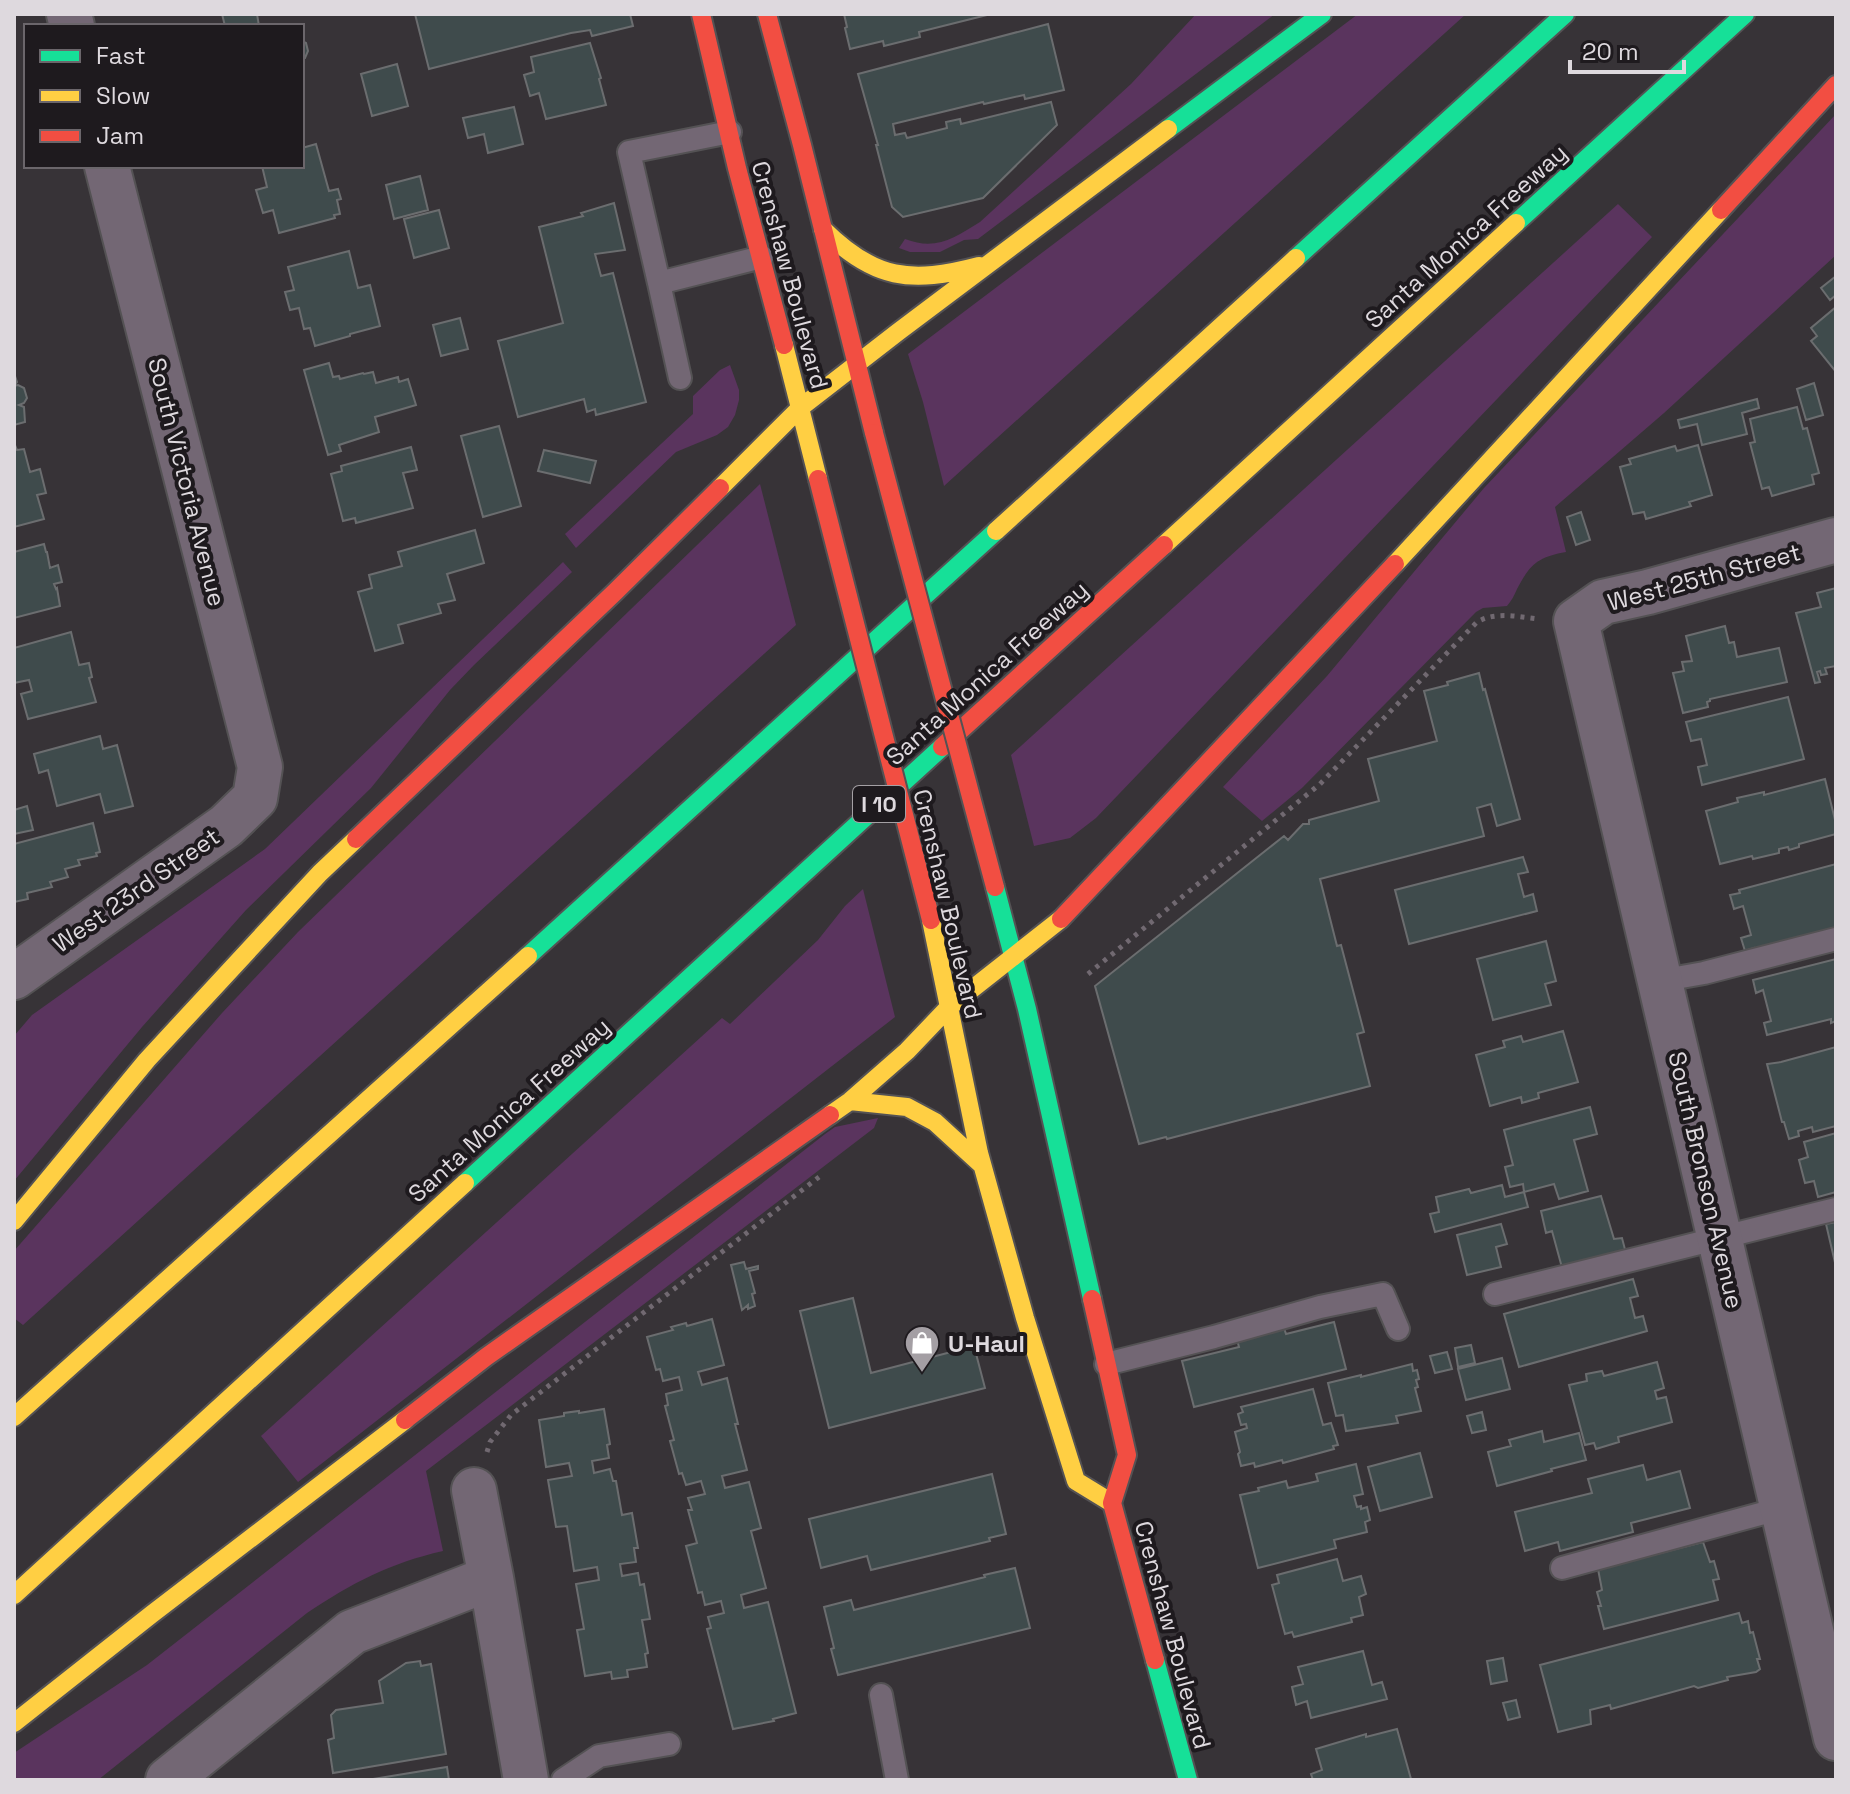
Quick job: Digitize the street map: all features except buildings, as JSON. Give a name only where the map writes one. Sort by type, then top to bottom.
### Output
[{"type":"main road","name":"Crenshaw Boulevard","points":[[701,14],[737,168],[931,920],[956,1052],[982,1165],[1028,1330],[1076,1481],[1112,1503]]},
{"type":"main road","name":"Crenshaw Boulevard","points":[[767,14],[856,365],[1027,1009],[1127,1455],[1112,1503],[1188,1780]]},
{"type":"main road","points":[[14,1221],[147,1060],[320,873],[615,592],[800,408],[1322,14]]},
{"type":"main road","points":[[14,1417],[591,899],[1565,14]]},
{"type":"main road","name":"Santa Monica Freeway","points":[[14,1595],[1745,14]]},
{"type":"main road","points":[[14,1723],[486,1357],[850,1101],[907,1051],[948,1008],[1059,921],[1441,515],[1836,85]]},
{"type":"main road","points":[[823,229],[850,255],[871,267],[898,275],[925,277],[954,274],[993,262]]},
{"type":"main road","points":[[850,1101],[907,1107],[923,1114],[982,1165]]},
{"type":"street","name":"South Victoria Avenue","points":[[108,168],[260,767],[255,798]]},
{"type":"street","name":"West 25th Street","points":[[1576,621],[1603,602],[1836,540]]},
{"type":"street","name":"South Bronson Avenue","points":[[1576,621],[1836,1738]]},
{"type":"street","name":"West 23rd Street","points":[[14,977],[226,826],[255,798]]},
{"type":"street","points":[[474,1490],[526,1780]]},
{"type":"street","points":[[168,1780],[352,1632],[491,1578]]},
{"type":"lane","points":[[680,378],[629,152],[730,132]]},
{"type":"lane","points":[[659,283],[762,257]]},
{"type":"lane","points":[[1659,981],[1704,973],[1836,939]]},
{"type":"lane","points":[[1495,1294],[1836,1209]]},
{"type":"lane","points":[[1106,1364],[1320,1307],[1383,1294],[1398,1329]]},
{"type":"lane","points":[[1562,1568],[1782,1508]]},
{"type":"lane","points":[[881,1695],[897,1780]]},
{"type":"lane","points":[[563,1780],[599,1756],[669,1744]]},
{"type":"path","points":[[1088,974],[1320,784],[1477,622],[1495,615],[1576,621]]},
{"type":"path","points":[[474,1490],[490,1442],[511,1415],[825,1173]]},
{"type":"shaded area","points":[[1196,14],[1275,14],[978,239],[964,240],[940,252],[910,252],[899,248],[905,239],[926,244],[944,241],[980,222],[1131,84]]},
{"type":"shaded area","points":[[1358,14],[1466,14],[944,486],[908,354]]},
{"type":"shaded area","points":[[1836,114],[1836,255],[1664,413],[1555,507],[1566,552],[1548,556],[1536,563],[1526,573],[1507,606],[1483,608],[1476,612],[1302,788],[1262,821],[1223,787],[1327,676],[1484,488]]},
{"type":"shaded area","points":[[1618,204],[1652,237],[1096,818],[1070,838],[1034,846],[1011,755]]},
{"type":"shaded area","points":[[730,365],[739,390],[739,400],[728,427],[717,435],[676,452],[576,548],[565,534],[693,414],[693,396],[720,370]]},
{"type":"shaded area","points":[[760,484],[796,625],[23,1325],[14,1318],[14,1251],[222,1013],[298,932]]},
{"type":"shaded area","points":[[563,562],[572,572],[474,665],[371,788],[246,910],[142,1027],[14,1181],[14,1036],[32,1015],[265,849]]},
{"type":"shaded area","points":[[863,889],[895,1017],[298,1482],[261,1436],[722,1018],[730,1024],[818,940]]},
{"type":"shaded area","points":[[878,1118],[874,1128],[426,1471],[443,1551],[372,1575],[307,1613],[98,1780],[14,1780],[14,1753],[147,1665],[825,1134],[835,1127]]},
{"type":"traffic: fast","points":[[1168,129],[1322,14]]},
{"type":"traffic: fast","points":[[1296,258],[1565,14]]},
{"type":"traffic: fast","points":[[1516,223],[1745,14]]},
{"type":"traffic: fast","points":[[528,956],[996,531]]},
{"type":"traffic: fast","points":[[465,1183],[942,747]]},
{"type":"traffic: fast","points":[[995,887],[1027,1009],[1092,1299]]},
{"type":"traffic: fast","points":[[1155,1660],[1188,1780]]},
{"type":"traffic: slow","points":[[720,488],[800,408],[1168,129]]},
{"type":"traffic: slow","points":[[1395,564],[1721,210]]},
{"type":"traffic: slow","points":[[1164,545],[1516,223]]},
{"type":"traffic: slow","points":[[823,229],[859,259],[895,273],[933,275],[979,266]]},
{"type":"traffic: slow","points":[[996,531],[1296,258]]},
{"type":"traffic: slow","points":[[784,345],[818,479]]},
{"type":"traffic: slow","points":[[14,1221],[147,1060],[320,873],[356,839]]},
{"type":"traffic: slow","points":[[830,1115],[907,1051],[948,1008],[1061,919]]},
{"type":"traffic: slow","points":[[931,920],[979,1153],[1025,1318],[1076,1481],[1112,1503]]},
{"type":"traffic: slow","points":[[14,1417],[528,956]]},
{"type":"traffic: slow","points":[[850,1101],[907,1107],[935,1122],[982,1165]]},
{"type":"traffic: slow","points":[[14,1595],[465,1183]]},
{"type":"traffic: slow","points":[[14,1723],[405,1420]]},
{"type":"traffic: jam","points":[[701,14],[737,168],[784,345]]},
{"type":"traffic: jam","points":[[767,14],[874,433]]},
{"type":"traffic: jam","points":[[1721,210],[1836,85]]},
{"type":"traffic: jam","points":[[874,433],[995,887]]},
{"type":"traffic: jam","points":[[818,479],[931,920]]},
{"type":"traffic: jam","points":[[356,839],[720,488]]},
{"type":"traffic: jam","points":[[942,747],[1164,545]]},
{"type":"traffic: jam","points":[[1061,919],[1395,564]]},
{"type":"traffic: jam","points":[[405,1420],[486,1357],[830,1115]]},
{"type":"traffic: jam","points":[[1092,1299],[1127,1455],[1112,1503],[1155,1660]]},
{"type":"place","name":"U-Haul","points":[[922,1374]]}]
